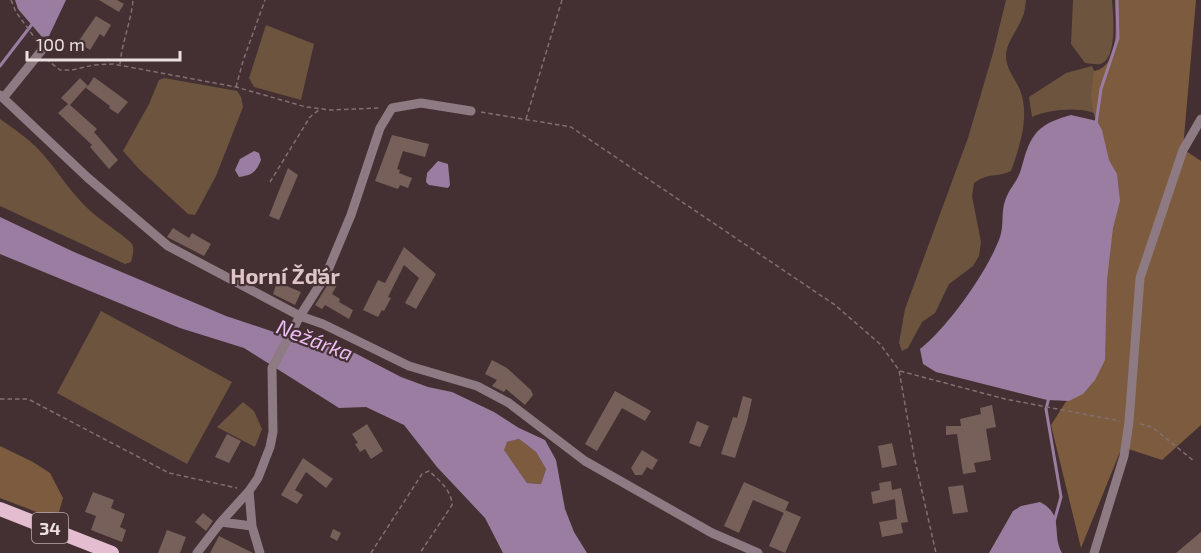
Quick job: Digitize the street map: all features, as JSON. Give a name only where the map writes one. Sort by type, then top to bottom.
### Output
[{"type":"main road","name":"34","points":[[0,509],[112,553]]},
{"type":"street","points":[[42,50],[2,96],[88,178],[168,246],[300,316],[323,324],[409,366],[477,386],[509,403],[585,461],[712,533],[758,553]]},
{"type":"street","points":[[197,553],[258,478],[273,432],[272,368],[300,316],[326,275],[351,215],[381,128],[392,108],[421,103],[471,111]]},
{"type":"street","points":[[1094,553],[1124,456],[1129,422],[1140,278],[1183,150],[1201,119]]},
{"type":"street","points":[[249,491],[252,526],[260,553]]},
{"type":"street","points":[[221,522],[252,526]]},
{"type":"path","points":[[11,0],[16,12],[33,33],[46,58],[60,70],[94,65],[120,65],[236,87],[306,107],[321,109],[392,108]]},
{"type":"path","points":[[120,65],[133,0]]},
{"type":"path","points":[[236,87],[265,0]]},
{"type":"path","points":[[526,119],[562,0]]},
{"type":"path","points":[[270,182],[310,117],[321,109]]},
{"type":"path","points":[[471,111],[571,128],[835,305],[880,344],[899,370],[914,456],[936,553]]},
{"type":"path","points":[[899,370],[1005,399],[1073,412]]},
{"type":"path","points":[[0,399],[28,399],[169,472],[249,491]]},
{"type":"path","points":[[371,553],[422,474],[429,471],[441,482],[452,498],[452,505],[420,553]]},
{"type":"shaded area","points":[[15,0],[66,0],[49,36],[42,37],[18,9]]},
{"type":"shaded area","points":[[1006,0],[1026,0],[1024,14],[1008,46],[1006,56],[1007,65],[1023,100],[1024,120],[1018,151],[1011,171],[984,177],[974,183],[972,196],[981,242],[979,256],[973,266],[949,284],[935,313],[922,322],[908,348],[902,351],[899,343],[905,309],[968,138]]},
{"type":"shaded area","points":[[1073,0],[1112,0],[1112,45],[1110,54],[1100,64],[1085,63],[1071,44]]},
{"type":"shaded area","points":[[1115,0],[1196,0],[1183,149],[1201,161],[1201,425],[1162,460],[1122,447],[1081,548],[1051,425],[1065,403],[1095,370],[1112,193],[1091,95],[1094,71],[1103,68],[1113,52]]},
{"type":"shaded area","points":[[266,25],[314,44],[301,100],[254,87],[249,78]]},
{"type":"shaded area","points":[[1092,66],[1109,108],[1106,125],[1095,114],[1084,110],[1061,110],[1032,117],[1029,97],[1066,73]]},
{"type":"shaded area","points":[[164,78],[237,91],[241,97],[243,107],[216,176],[195,215],[188,214],[123,151],[149,104],[159,80]]},
{"type":"shaded area","points":[[1071,115],[1097,121],[1102,130],[1109,160],[1117,174],[1120,201],[1113,228],[1107,280],[1105,360],[1095,380],[1083,394],[1069,401],[1047,400],[936,372],[923,364],[920,349],[943,327],[966,298],[986,266],[1000,237],[1006,197],[1019,175],[1031,141],[1045,125]]},
{"type":"shaded area","points":[[0,119],[35,146],[87,208],[132,244],[131,262],[125,264],[0,206]]},
{"type":"shaded area","points":[[254,151],[259,153],[261,160],[257,167],[251,174],[239,177],[235,170],[240,159]]},
{"type":"shaded area","points":[[438,161],[448,164],[450,185],[448,188],[429,185],[426,182],[427,173]]},
{"type":"shaded area","points":[[0,217],[74,252],[226,316],[277,333],[351,351],[401,377],[428,387],[452,392],[494,412],[519,428],[545,440],[556,460],[565,509],[574,532],[587,553],[503,553],[485,518],[437,467],[404,425],[366,407],[339,408],[244,348],[180,328],[0,254]],"holes":[[[519,439],[536,452],[546,469],[541,484],[527,483],[504,450],[507,442]]]},
{"type":"shaded area","points":[[101,311],[232,382],[187,464],[57,393]]},
{"type":"shaded area","points":[[243,402],[254,411],[262,429],[255,447],[217,427]]},
{"type":"shaded area","points":[[519,439],[536,452],[546,469],[541,484],[527,483],[503,449],[507,442]]},
{"type":"shaded area","points":[[0,446],[50,473],[63,498],[59,512],[42,514],[0,498]]},
{"type":"shaded area","points":[[1040,502],[1048,507],[1055,519],[1057,538],[1062,553],[989,553],[1013,511],[1021,506]]},
{"type":"building","points":[[99,0],[117,0],[124,4],[119,12]]},
{"type":"building","points":[[96,16],[111,25],[104,37],[100,34],[90,50],[78,42]]},
{"type":"building","points":[[94,77],[128,102],[118,114],[86,88],[87,86],[70,105],[97,129],[94,132],[118,160],[109,169],[90,147],[92,145],[58,113],[68,104],[61,98],[80,78],[88,86]]},
{"type":"building","points":[[392,135],[429,144],[425,157],[403,151],[397,169],[400,170],[399,173],[412,178],[408,188],[400,185],[398,189],[375,181]]},
{"type":"building","points":[[288,168],[298,175],[279,220],[269,216]]},
{"type":"building","points":[[173,228],[189,238],[192,233],[211,244],[204,256],[167,237]]},
{"type":"building","points":[[404,247],[436,274],[416,309],[405,303],[419,278],[404,265],[388,297],[391,298],[384,311],[382,310],[378,317],[363,310],[378,280],[385,283]]},
{"type":"building","points":[[330,281],[337,285],[332,294],[340,299],[339,302],[353,310],[349,319],[325,305],[322,309],[315,305]]},
{"type":"building","points":[[277,282],[301,292],[295,305],[273,294]]},
{"type":"building","points":[[492,360],[507,368],[531,390],[533,395],[525,405],[506,389],[504,392],[492,386],[497,380],[485,374]]},
{"type":"building","points":[[615,391],[651,411],[645,421],[622,408],[597,451],[585,444]]},
{"type":"building","points":[[743,396],[752,399],[735,458],[721,454],[733,417],[737,418]]},
{"type":"building","points":[[992,405],[996,427],[986,429],[991,460],[974,463],[976,472],[963,474],[957,434],[946,435],[946,426],[961,426],[960,419],[981,414],[980,408]]},
{"type":"building","points":[[697,421],[709,426],[700,447],[689,443]]},
{"type":"building","points":[[367,424],[383,451],[371,459],[365,449],[360,452],[355,444],[358,443],[352,434]]},
{"type":"building","points":[[227,434],[241,441],[229,463],[215,457]]},
{"type":"building","points":[[892,443],[897,465],[882,468],[878,446]]},
{"type":"building","points":[[642,450],[658,460],[652,470],[647,467],[642,475],[635,475],[631,468]]},
{"type":"building","points":[[303,458],[333,479],[326,488],[306,472],[295,490],[303,495],[297,504],[281,495]]},
{"type":"building","points":[[891,481],[892,490],[901,488],[908,522],[901,523],[903,533],[882,537],[879,522],[897,519],[895,499],[873,504],[871,492],[880,490],[879,483]]},
{"type":"building","points":[[744,482],[789,502],[784,513],[753,500],[739,533],[724,526]]},
{"type":"building","points":[[963,485],[968,512],[953,514],[948,487]]},
{"type":"building","points":[[93,492],[114,500],[111,508],[125,514],[120,527],[126,530],[122,542],[91,530],[96,516],[85,512]]},
{"type":"building","points":[[785,510],[801,517],[785,553],[769,546]]},
{"type":"building","points":[[203,513],[213,521],[206,531],[195,522]]},
{"type":"building","points":[[333,529],[341,533],[337,541],[330,537]]},
{"type":"building","points":[[167,530],[186,537],[180,553],[158,553]]},
{"type":"building","points":[[1201,532],[1201,553],[1176,553]]},
{"type":"building","points":[[219,536],[253,553],[210,553]]},
{"type":"waterway","points":[[1096,124],[1101,89],[1118,38],[1117,0]]},
{"type":"waterway","points":[[0,66],[33,23]]},
{"type":"waterway","points":[[1049,397],[1046,409],[1061,497],[1054,522]]},
{"type":"district","name":"Horní Žďár","points":[[285,275]]},
{"type":"water label","name":"Nežárka","points":[[315,339]]}]
